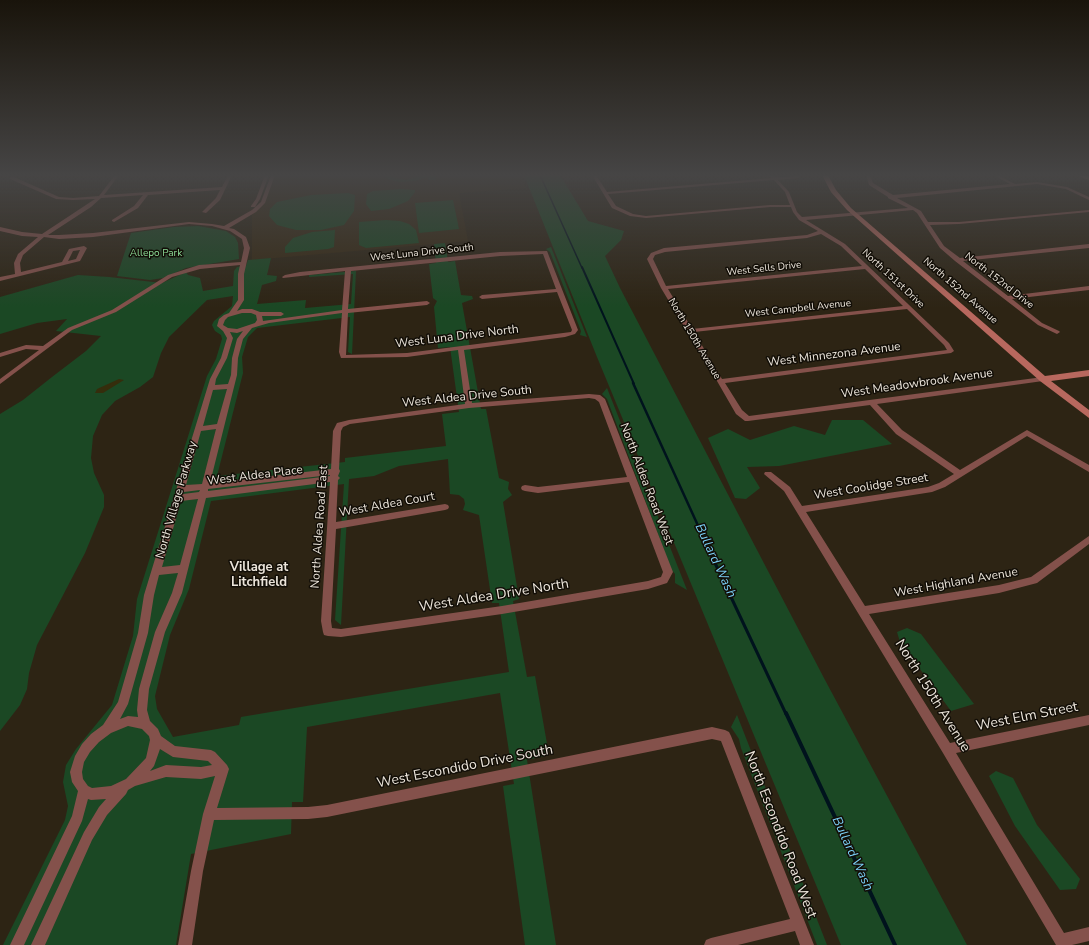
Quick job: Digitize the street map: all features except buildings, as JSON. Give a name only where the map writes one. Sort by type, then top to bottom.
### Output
[{"type":"street","points":[[18,274],[17,263],[21,254],[42,236],[69,219]]},
{"type":"street","points":[[226,227],[239,219]]},
{"type":"street","name":"North 151st Drive","points":[[801,219],[843,245],[947,344],[951,351]]},
{"type":"street","name":"North 152nd Avenue","points":[[862,219],[1043,379],[1089,415]]},
{"type":"street","name":"North 152nd Drive","points":[[924,219],[942,247],[957,260],[1040,324],[1057,332]]},
{"type":"street","points":[[927,224],[959,224],[1004,219]]},
{"type":"street","points":[[0,229],[22,234],[42,236],[93,235],[180,224],[205,224],[226,227],[236,232],[246,241],[247,248],[240,274],[241,300],[247,310]]},
{"type":"street","name":"North 150th Avenue","points":[[748,420],[739,412],[664,288],[650,262],[653,254],[671,249],[807,236],[821,232]]},
{"type":"street","points":[[957,260],[1089,246]]},
{"type":"street","name":"West Luna Drive South","points":[[285,278],[300,274],[492,255],[545,252],[559,290]]},
{"type":"street","points":[[0,278],[65,262]]},
{"type":"street","points":[[0,382],[70,329],[110,316],[160,281],[180,272],[199,267],[243,263]]},
{"type":"street","name":"West Sells Drive","points":[[664,288],[866,267]]},
{"type":"street","points":[[345,311],[348,270]]},
{"type":"street","points":[[1005,298],[1086,288],[1089,292]]},
{"type":"street","points":[[482,297],[559,290]]},
{"type":"street","name":"West Luna Drive North","points":[[345,311],[343,358],[407,355],[573,333],[575,330],[559,290]]},
{"type":"street","points":[[232,313],[241,300]]},
{"type":"street","points":[[226,330],[237,331],[249,328],[258,323],[345,311],[427,303]]},
{"type":"street","name":"West Campbell Avenue","points":[[690,331],[908,307]]},
{"type":"street","points":[[232,313],[247,310],[259,314],[272,315],[329,310],[345,311]]},
{"type":"street","name":"North Village Parkway","points":[[107,729],[123,704],[143,633],[149,595],[210,388],[224,358],[230,338],[226,330],[220,326],[220,322],[232,313]]},
{"type":"street","points":[[258,323],[260,320],[259,314]]},
{"type":"street","name":"North Village Parkway","points":[[145,724],[142,710],[144,689],[160,632],[178,593],[231,386],[240,339],[249,328]]},
{"type":"street","points":[[0,355],[26,348],[45,348]]},
{"type":"street","points":[[461,348],[469,406]]},
{"type":"street","name":"West Minnezona Avenue","points":[[720,381],[951,351]]},
{"type":"street","name":"West Meadowbrook Avenue","points":[[748,420],[1089,373]]},
{"type":"street","points":[[210,388],[231,386]]},
{"type":"street","name":"West Aldea Drive South","points":[[340,425],[350,422],[469,406],[597,397]]},
{"type":"street","name":"North Aldea Road West","points":[[597,397],[602,401],[668,572],[664,580]]},
{"type":"street","points":[[872,402],[899,432],[960,474]]},
{"type":"street","name":"North Aldea Road East","points":[[328,632],[326,621],[338,431],[340,425]]},
{"type":"street","name":"North Village Parkway","points":[[199,428],[221,426]]},
{"type":"street","name":"West Coolidge Street","points":[[800,510],[920,493],[942,485],[1028,433],[1089,469]]},
{"type":"street","name":"West Aldea Place","points":[[181,489],[336,474]]},
{"type":"street","name":"West Aldea Place","points":[[178,498],[336,474]]},
{"type":"street","name":"North 150th Avenue","points":[[768,474],[787,489],[1061,941],[1089,934]]},
{"type":"street","points":[[525,488],[538,490],[632,479]]},
{"type":"street","name":"West Aldea Court","points":[[333,526],[445,507]]},
{"type":"street","name":"West Highland Avenue","points":[[862,612],[999,589],[1034,580],[1089,539]]},
{"type":"street","name":"North Village Parkway","points":[[156,572],[184,568]]},
{"type":"street","name":"West Aldea Drive North","points":[[328,632],[341,633],[502,610],[648,586],[664,580]]},
{"type":"street","name":"West Elm Street","points":[[946,749],[1089,720]]},
{"type":"street","points":[[38,945],[88,836],[103,811],[127,785],[141,774],[150,762],[156,740],[154,733],[145,724],[128,721],[107,729],[95,738],[86,748],[79,760],[77,777],[78,782],[84,790],[91,794],[101,795],[127,785],[166,771],[201,773],[223,769]]},
{"type":"street","name":"West Escondido Drive South","points":[[209,814],[321,812],[712,733],[725,736]]},
{"type":"street","name":"North Escondido Road West","points":[[725,736],[807,945]]},
{"type":"street","points":[[156,740],[173,751],[211,756],[223,769]]},
{"type":"street","points":[[185,945],[197,871],[209,814],[223,769]]},
{"type":"street","points":[[17,945],[78,817],[84,790]]},
{"type":"street","points":[[711,945],[799,923]]},
{"type":"shaded area","points":[[252,219],[464,219],[468,241],[252,260]]},
{"type":"green space","points":[[272,219],[348,219],[344,225],[321,230],[296,230],[277,225]]},
{"type":"green space","points":[[417,219],[457,219],[459,229],[419,233]]},
{"type":"green space","points":[[542,219],[587,219],[588,221],[624,231],[621,240],[605,256],[620,288],[825,680],[967,945],[841,945],[597,357]]},
{"type":"green space","points":[[386,220],[400,221],[409,224],[416,230],[419,243],[366,248],[359,245],[359,222]]},
{"type":"green space","name":"Allepo Park","points":[[198,226],[226,231],[235,237],[238,243],[239,259],[186,268],[163,278],[150,280],[117,276],[131,233],[174,227]]},
{"type":"green space","points":[[335,230],[334,247],[328,249],[285,253],[285,247],[293,238],[312,232]]},
{"type":"green space","points":[[445,243],[448,262],[455,261],[461,295],[472,296],[473,299],[462,303],[481,409],[486,409],[499,478],[509,482],[508,489],[512,495],[503,502],[519,599],[513,601],[527,677],[535,676],[549,755],[527,760],[556,945],[525,945],[503,786],[514,784],[500,693],[307,727],[303,802],[292,802],[291,834],[191,854],[176,945],[3,945],[65,820],[68,806],[63,782],[66,765],[76,749],[112,705],[133,636],[137,599],[207,376],[216,359],[222,339],[221,335],[215,331],[212,325],[214,321],[232,306],[233,296],[207,300],[169,337],[161,353],[153,377],[140,387],[115,401],[102,415],[93,436],[91,458],[94,473],[104,495],[104,507],[85,553],[37,645],[29,673],[27,689],[20,705],[0,731],[0,414],[23,400],[86,351],[101,336],[56,331],[67,319],[37,323],[0,334],[0,297],[78,275],[162,283],[186,272],[188,275],[200,278],[203,291],[233,286],[234,271],[237,267],[246,266],[248,260],[271,258],[267,275],[277,276],[276,281],[262,285],[257,304],[306,300],[305,308],[351,304],[353,274],[309,277],[309,275],[356,271],[352,354],[348,352],[350,317],[257,328],[248,337],[242,357],[243,373],[217,476],[345,462],[345,458],[446,446],[442,414],[459,412],[450,347],[438,348],[434,307],[437,301],[433,298],[429,264],[436,263],[434,244]],"holes":[[[448,459],[450,494],[459,495],[464,499],[465,504],[463,510],[479,515],[492,603],[499,603],[509,672],[241,717],[239,725],[173,737],[157,709],[155,696],[170,635],[189,589],[211,501],[344,484],[335,620],[341,625],[349,479],[374,476],[399,466]]]},
{"type":"green space","points":[[551,247],[587,337],[580,335],[581,331],[550,252],[546,249]]},
{"type":"green space","points":[[607,388],[687,590],[675,583],[675,574],[671,569],[607,399],[602,394]]},
{"type":"green space","points":[[832,420],[863,420],[892,444],[779,466],[747,467],[760,488],[746,499],[735,498],[708,438],[728,429],[750,440],[794,426],[825,435]]},
{"type":"green space","points":[[907,628],[921,634],[974,704],[951,711],[900,642],[897,632]]},
{"type":"green space","points":[[737,715],[827,945],[817,945],[741,748],[739,739],[731,727]]},
{"type":"green space","points":[[996,771],[1013,778],[1037,825],[1080,879],[1076,889],[1060,890],[1015,826],[989,776]]},
{"type":"sand","points":[[119,379],[124,380],[103,393],[95,393],[97,389]]},
{"type":"waterway","name":"Bullard Wash","points":[[560,219],[582,268]]},
{"type":"waterway","name":"Bullard Wash","points":[[582,267],[634,384]]},
{"type":"waterway","name":"Bullard Wash","points":[[633,383],[700,530]]},
{"type":"waterway","name":"Bullard Wash","points":[[699,529],[786,714]]},
{"type":"waterway","name":"Bullard Wash","points":[[786,713],[895,945]]},
{"type":"district","name":"Village at Litchfield","points":[[259,576]]}]
